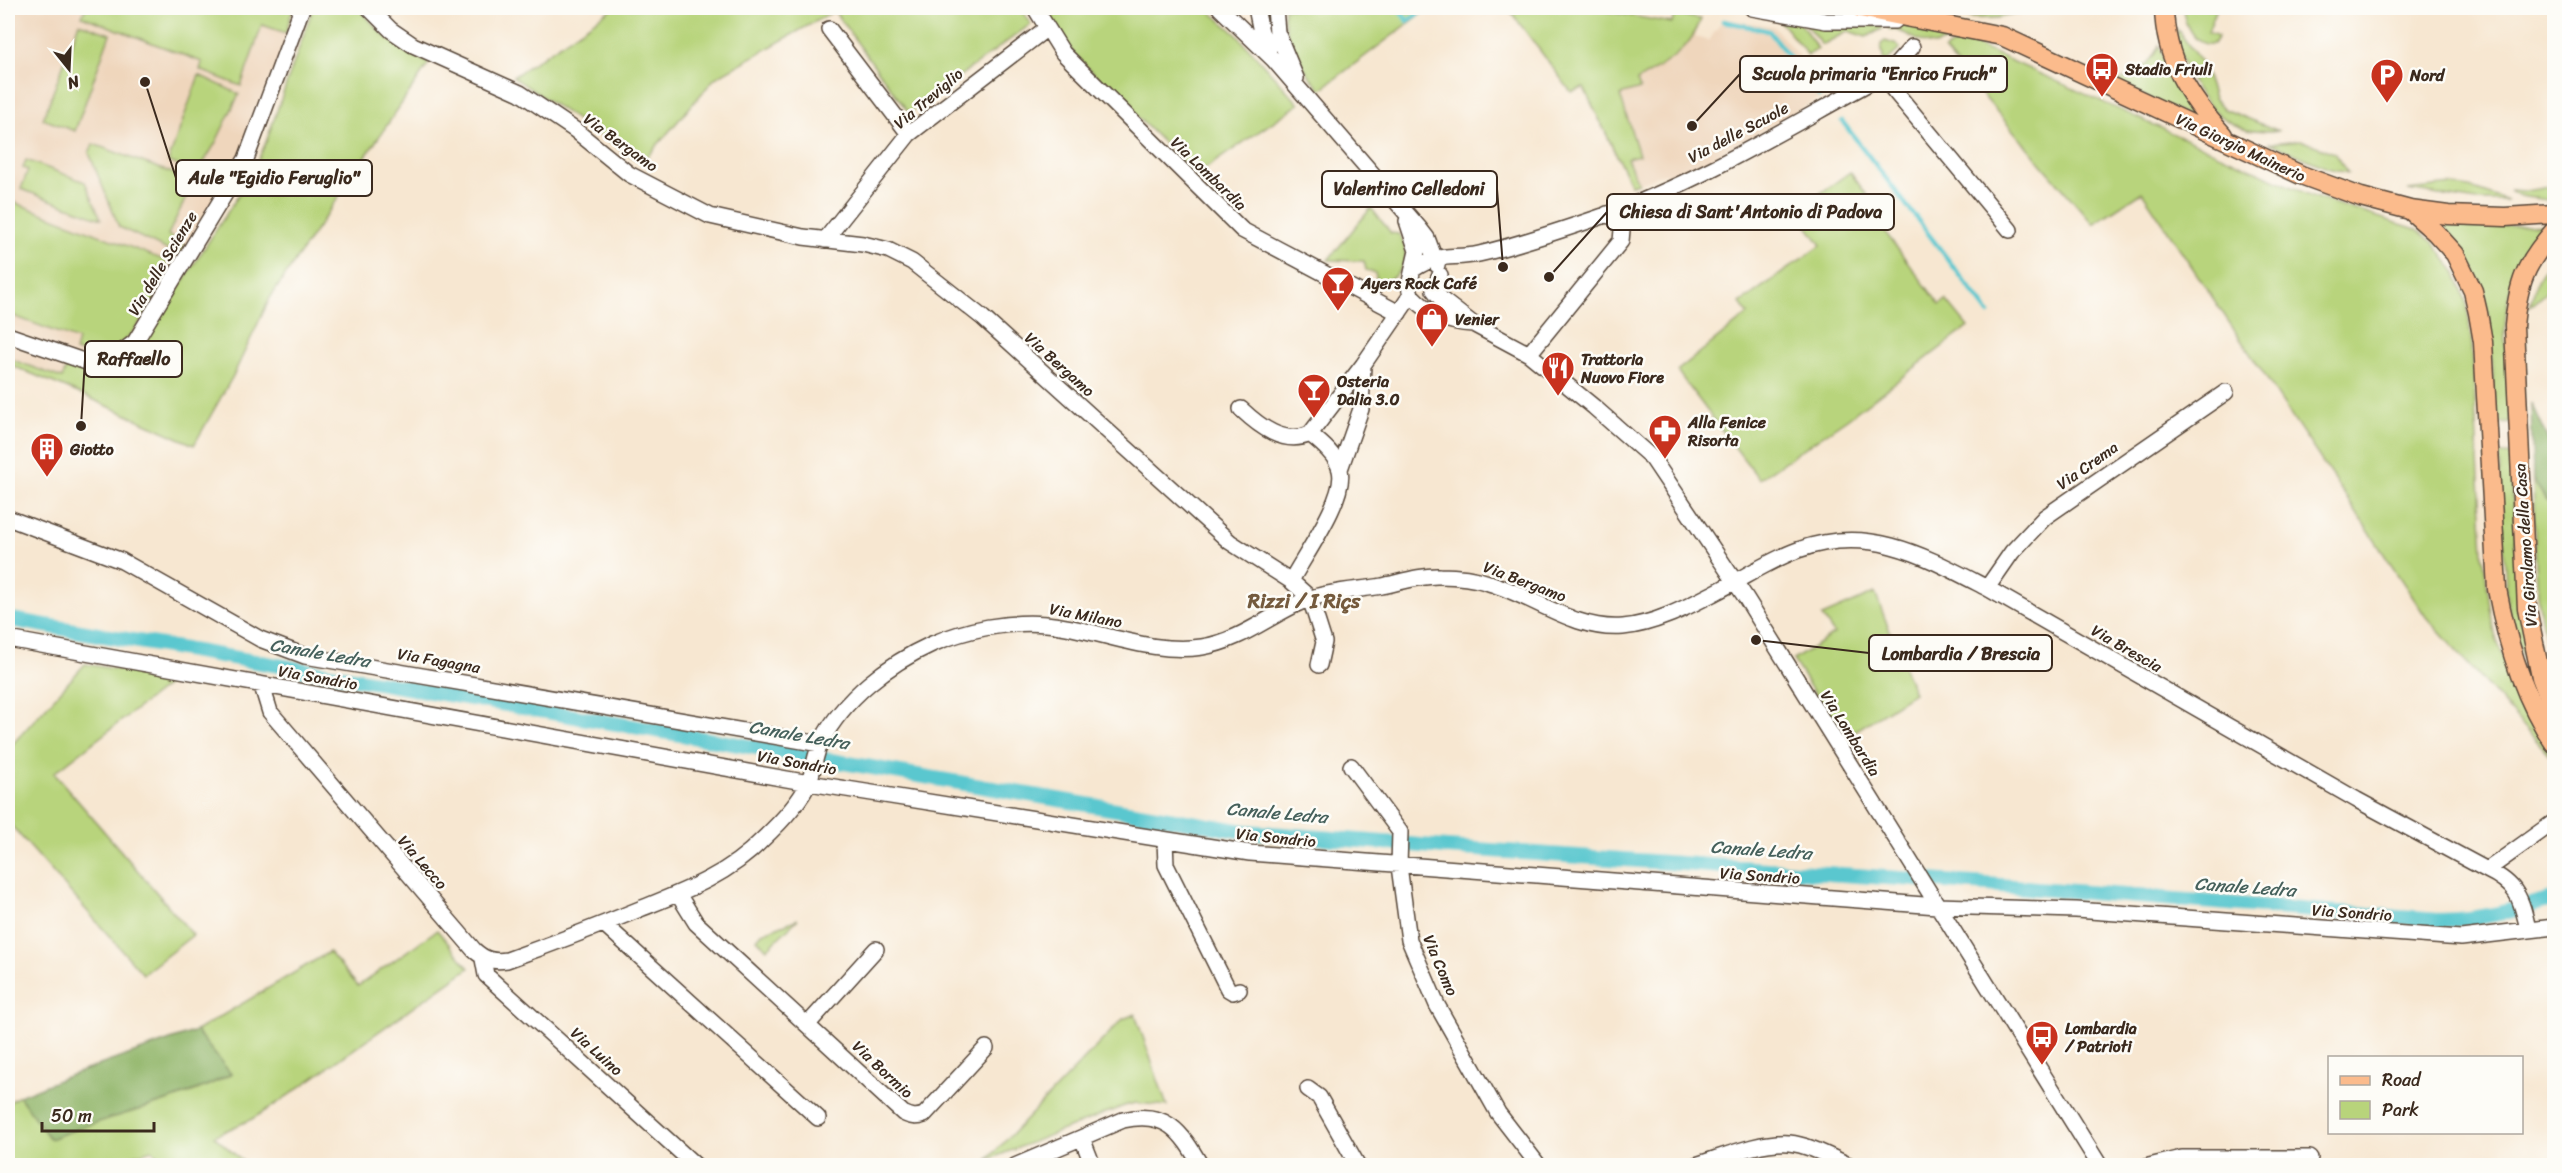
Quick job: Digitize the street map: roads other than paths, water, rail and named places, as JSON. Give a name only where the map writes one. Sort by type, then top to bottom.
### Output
[{"type":"main road","name":"Via Giorgio Mainerio","points":[[1860,8],[2002,36],[2330,187],[2410,210],[2476,217],[2554,214]]},
{"type":"main road","points":[[2164,8],[2169,48],[2181,81],[2202,112],[2229,141]]},
{"type":"main road","name":"Via Girolamo della Casa","points":[[2410,210],[2455,254],[2473,291],[2483,342],[2497,589],[2504,627],[2515,662],[2529,697],[2554,743]]},
{"type":"main road","name":"Via Girolamo della Casa","points":[[2554,231],[2536,254],[2517,292],[2514,326],[2527,609],[2541,677],[2554,712]]},
{"type":"main road","points":[[2489,439],[2519,438]]},
{"type":"street","name":"Via delle Scienze","points":[[8,335],[92,364],[110,361],[135,342],[246,159],[302,8]]},
{"type":"street","name":"Via Bergamo","points":[[369,8],[391,30],[413,45],[520,93],[575,130],[629,174],[710,216],[780,233],[871,246],[888,250],[912,262],[983,318],[1230,542],[1291,581],[1310,598],[1435,575],[1492,583],[1554,612],[1588,622],[1619,627],[1665,616],[1736,582]]},
{"type":"street","name":"Via Lombardia","points":[[1035,8],[1063,52],[1242,230],[1399,313]]},
{"type":"street","points":[[1220,8],[1274,60],[1427,237],[1453,308]]},
{"type":"street","points":[[1256,8],[1261,32],[1274,60]]},
{"type":"street","points":[[1275,8],[1277,32],[1303,95]]},
{"type":"street","points":[[1752,8],[1826,21],[1886,20],[1940,24]]},
{"type":"street","name":"Via Treviglio","points":[[825,240],[909,134],[1047,28]]},
{"type":"street","points":[[829,29],[909,134]]},
{"type":"street","name":"Via delle Scuole","points":[[1434,257],[1479,254],[1607,214],[1659,193],[1882,75],[1896,65],[1912,47]]},
{"type":"street","points":[[1882,75],[2010,230]]},
{"type":"street","points":[[1402,210],[1416,243],[1414,286],[1430,313],[1442,320],[1473,324]]},
{"type":"street","points":[[1529,354],[1621,241],[1622,230],[1619,221],[1607,214]]},
{"type":"street","points":[[1414,286],[1434,257]]},
{"type":"street","points":[[1414,286],[1429,298],[1440,275]]},
{"type":"street","points":[[1241,409],[1260,427],[1276,434],[1302,438],[1310,434],[1363,365],[1399,313],[1419,276],[1426,276],[1433,282],[1434,290],[1473,324]]},
{"type":"street","name":"Via Lombardia","points":[[1473,324],[1529,354],[1594,406],[1652,458],[1736,582],[2100,1166]]},
{"type":"street","points":[[1340,469],[1362,409],[1363,365]]},
{"type":"street","name":"Via Crema","points":[[1987,588],[2012,552],[2045,517],[2226,392]]},
{"type":"street","points":[[1291,581],[1326,522],[1342,481],[1340,469],[1323,444],[1310,434]]},
{"type":"street","name":"Via Fagagna","points":[[8,518],[122,561],[260,639],[305,656],[819,746]]},
{"type":"street","name":"Via Brescia","points":[[1736,582],[1796,550],[1833,540],[1876,541],[1923,555],[1987,588],[2357,800],[2507,881],[2520,900],[2527,926]]},
{"type":"street","points":[[1310,598],[1324,642],[1319,665]]},
{"type":"street","name":"Via Milano","points":[[810,779],[819,746],[842,713],[888,667],[935,643],[977,629],[1016,624],[1048,624],[1171,650],[1207,646],[1243,634],[1310,598]]},
{"type":"street","name":"Via Sondrio","points":[[8,639],[262,686],[1250,854],[1399,861],[1934,902],[2461,938],[2527,926],[2554,927]]},
{"type":"street","name":"Via Lecco","points":[[262,686],[270,712],[483,958]]},
{"type":"street","name":"Via Como","points":[[1351,766],[1400,832],[1399,861],[1409,940],[1437,1005],[1498,1113],[1539,1166]]},
{"type":"street","points":[[483,958],[495,962],[507,960],[604,924],[716,877],[738,862],[779,823],[810,779]]},
{"type":"street","points":[[2487,870],[2554,822]]},
{"type":"street","points":[[1165,840],[1166,865],[1228,989],[1233,992],[1239,990]]},
{"type":"street","name":"Via Bormio","points":[[678,894],[696,923],[910,1117],[917,1118],[924,1114],[987,1047]]},
{"type":"street","points":[[604,924],[818,1118]]},
{"type":"street","points":[[808,1024],[876,949]]},
{"type":"street","name":"Via Luino","points":[[483,958],[486,975],[696,1166]]},
{"type":"street","points":[[1308,1089],[1319,1097],[1358,1166]]},
{"type":"street","points":[[1015,1166],[1123,1120],[1141,1116],[1155,1119],[1178,1130],[1201,1166]]},
{"type":"street","points":[[1082,1138],[1093,1166]]},
{"type":"street","points":[[1693,1166],[1766,1145],[1790,1143],[1851,1166]]},
{"type":"street","points":[[2149,1166],[2182,1158],[2310,1158]]},
{"type":"waterway","points":[[1397,8],[1408,21],[1427,8]]},
{"type":"waterway","points":[[1677,8],[1697,11]]},
{"type":"waterway","points":[[1723,21],[1769,31],[1819,96]]},
{"type":"waterway","points":[[1842,121],[1989,313]]},
{"type":"waterway","name":"Canale Ledra","points":[[8,619],[1241,831],[1981,884],[2433,920],[2479,917],[2554,899]]},
{"type":"place","name":"Aule \"Egidio Feruglio\"","points":[[145,82]]},
{"type":"place","name":"Stadio Friuli","points":[[2102,98]]},
{"type":"place","name":"Nord","points":[[2387,104]]},
{"type":"place","name":"Scuola primaria \"Enrico Fruch\"","points":[[1692,126]]},
{"type":"place","name":"Valentino Celledoni","points":[[1503,267]]},
{"type":"place","name":"Chiesa di Sant'Antonio di Padova","points":[[1549,277]]},
{"type":"place","name":"Ayers Rock Café","points":[[1338,312]]},
{"type":"place","name":"Venier","points":[[1432,348]]},
{"type":"place","name":"Trattoria Nuovo Fiore","points":[[1558,397]]},
{"type":"place","name":"Osteria Dalia 3.0","points":[[1314,419]]},
{"type":"place","name":"Raffaello","points":[[81,426]]},
{"type":"place","name":"Alla Fenice Risorta","points":[[1665,460]]},
{"type":"place","name":"Giotto","points":[[47,478]]},
{"type":"place","name":"Lombardia / Brescia","points":[[1756,640]]},
{"type":"place","name":"Lombardia / Patrioti","points":[[2042,1066]]},
{"type":"district","name":"Rizzi / I Riçs","points":[[1304,601]]}]
